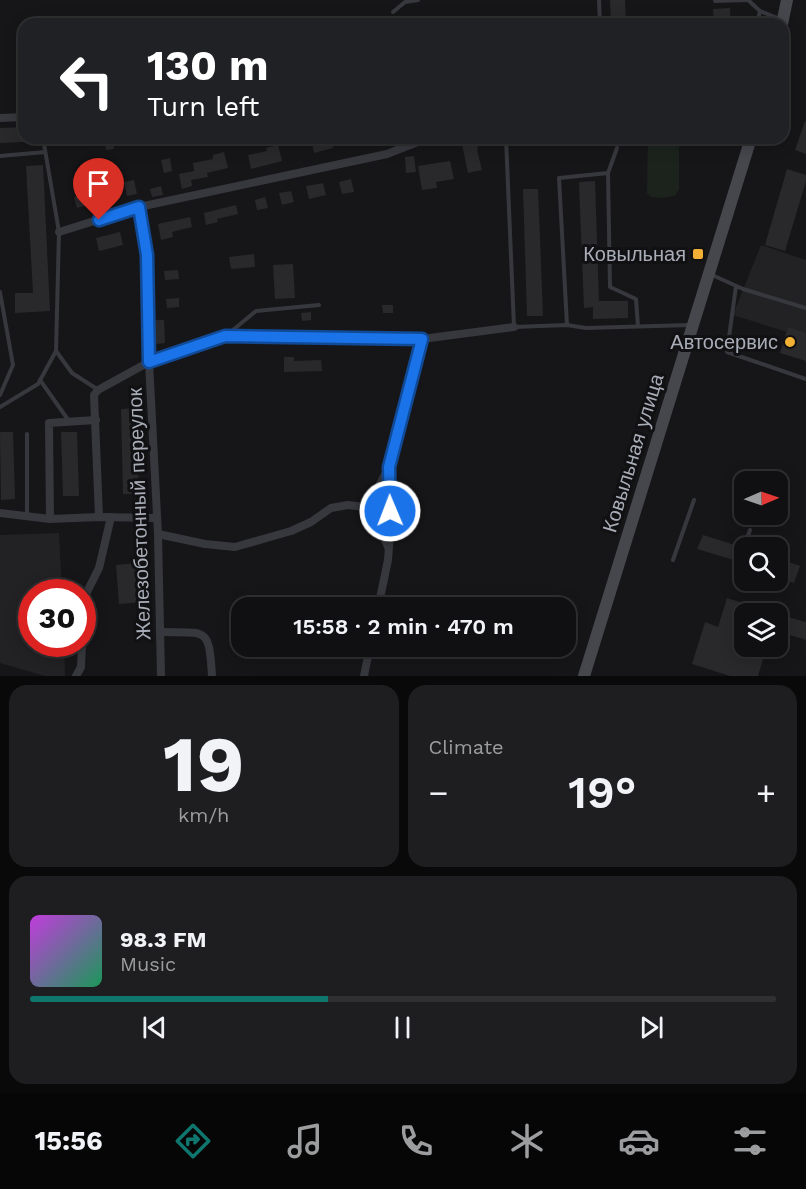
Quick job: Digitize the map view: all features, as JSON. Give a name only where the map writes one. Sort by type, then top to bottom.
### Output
[{"type":"main road","points":[[783,18],[787,0]]},
{"type":"main road","name":"Ковыльная улица","points":[[584,676],[749,144]]},
{"type":"street","points":[[0,118],[18,117]]},
{"type":"street","points":[[59,232],[139,207],[387,154],[413,144]]},
{"type":"street","name":"Железобетонный переулок","points":[[139,207],[147,255],[161,676]]},
{"type":"street","points":[[99,517],[94,395],[98,390],[149,362],[225,336],[422,339],[514,327]]},
{"type":"street","points":[[365,507],[372,499],[389,467],[422,339]]},
{"type":"street","points":[[50,519],[49,423],[96,420]]},
{"type":"street","points":[[380,597],[389,551],[389,467]]},
{"type":"street","points":[[158,534],[235,548],[291,531],[311,522],[331,508],[348,505],[365,507],[375,515],[389,551]]},
{"type":"street","points":[[0,513],[50,519],[157,518]]},
{"type":"street","points":[[94,579],[99,568],[111,518]]},
{"type":"street","points":[[160,632],[199,633],[206,638],[210,646],[212,676]]},
{"type":"street","points":[[76,676],[81,667],[81,657]]},
{"type":"street","points":[[364,676],[368,657]]},
{"type":"lane","points":[[393,12],[405,2],[418,0]]},
{"type":"lane","points":[[599,0],[600,18]]},
{"type":"lane","points":[[715,1],[748,0],[760,11],[774,18]]},
{"type":"lane","points":[[758,18],[760,11]]},
{"type":"lane","points":[[0,407],[38,384],[56,351],[59,232],[44,144]]},
{"type":"lane","points":[[506,144],[514,327],[694,325]]},
{"type":"lane","points":[[616,148],[608,173],[610,287],[636,299],[638,326]]},
{"type":"lane","points":[[0,156],[45,152]]},
{"type":"lane","points":[[567,325],[559,178],[608,173]]},
{"type":"lane","points":[[710,274],[736,286],[806,308]]},
{"type":"lane","points":[[736,286],[727,352],[806,379]]},
{"type":"lane","points":[[0,292],[13,365],[0,394]]},
{"type":"lane","points":[[225,336],[256,311],[319,305]]},
{"type":"lane","points":[[56,351],[72,373],[98,390]]},
{"type":"lane","points":[[40,380],[69,422]]},
{"type":"lane","points":[[27,434],[27,516]]},
{"type":"lane","points":[[673,560],[694,500]]},
{"type":"lane","points":[[748,537],[750,530]]},
{"type":"shaded area","points":[[648,144],[679,144],[679,189],[675,196],[660,198],[651,197],[647,193]]},
{"type":"shaded area","points":[[761,245],[806,260],[806,338],[733,315]]},
{"type":"shaded area","points":[[59,533],[61,579],[18,579],[18,657],[64,657],[65,676],[45,676],[0,663],[0,535]]},
{"type":"building","points":[[610,0],[625,0],[626,18],[611,18]]},
{"type":"building","points":[[730,8],[731,18],[714,18],[713,9]]},
{"type":"building","points":[[806,122],[806,154],[795,150]]},
{"type":"building","points":[[18,127],[18,142],[0,143],[0,128]]},
{"type":"building","points":[[105,144],[114,144],[114,149],[106,150]]},
{"type":"building","points":[[312,144],[332,144],[333,148],[314,153]]},
{"type":"building","points":[[462,144],[477,144],[482,170],[468,173]]},
{"type":"building","points":[[278,145],[282,161],[251,169],[248,155],[267,151],[266,148]]},
{"type":"building","points":[[224,152],[228,168],[207,173],[208,177],[191,180],[192,186],[182,189],[179,174],[194,171],[193,163],[213,159],[213,155]]},
{"type":"building","points":[[414,156],[416,172],[406,173],[405,157]]},
{"type":"building","points":[[170,158],[172,171],[164,173],[161,160]]},
{"type":"building","points":[[450,161],[454,179],[436,182],[437,188],[422,190],[418,166]]},
{"type":"building","points":[[43,165],[50,311],[15,313],[15,293],[33,293],[26,166]]},
{"type":"building","points":[[787,169],[806,175],[806,181],[785,251],[765,245]]},
{"type":"building","points":[[351,179],[354,192],[342,194],[339,182]]},
{"type":"building","points":[[134,180],[137,194],[127,196],[124,182]]},
{"type":"building","points":[[595,181],[599,301],[628,301],[628,318],[593,319],[593,307],[584,308],[579,182]]},
{"type":"building","points":[[323,183],[326,195],[309,199],[306,186]]},
{"type":"building","points":[[161,186],[163,195],[152,197],[150,189]]},
{"type":"building","points":[[109,187],[112,198],[77,208],[74,197],[77,196],[76,193],[85,190],[86,194]]},
{"type":"building","points":[[523,189],[538,189],[543,316],[527,316]]},
{"type":"building","points":[[291,191],[294,202],[282,205],[279,193]]},
{"type":"building","points":[[265,197],[268,208],[257,210],[255,200]]},
{"type":"building","points":[[236,205],[238,214],[217,219],[218,222],[206,225],[204,213]]},
{"type":"building","points":[[190,217],[192,227],[172,232],[173,237],[161,240],[158,224]]},
{"type":"building","points":[[120,232],[123,245],[99,251],[96,238]]},
{"type":"building","points":[[254,254],[255,267],[231,269],[229,257]]},
{"type":"building","points":[[293,264],[295,298],[275,299],[273,265]]},
{"type":"building","points":[[178,270],[179,279],[165,280],[164,271]]},
{"type":"building","points":[[179,298],[179,307],[167,308],[166,299]]},
{"type":"building","points":[[382,305],[393,305],[393,313],[383,313]]},
{"type":"building","points":[[311,312],[311,320],[302,321],[301,313]]},
{"type":"building","points":[[155,320],[164,320],[165,343],[156,344]]},
{"type":"building","points":[[788,327],[806,333],[806,361],[780,353]]},
{"type":"building","points":[[284,357],[294,357],[294,361],[321,360],[322,371],[284,372]]},
{"type":"building","points":[[136,408],[139,494],[123,494],[121,409]]},
{"type":"building","points":[[0,432],[13,432],[15,499],[1,500]]},
{"type":"building","points":[[61,432],[77,432],[79,496],[63,496]]},
{"type":"building","points":[[703,535],[734,545],[734,560],[697,549]]},
{"type":"building","points":[[788,562],[800,566],[794,583],[788,581]]},
{"type":"building","points":[[138,563],[142,602],[119,604],[116,565]]},
{"type":"building","points":[[727,598],[743,603],[734,603],[734,657],[764,657],[758,676],[730,676],[692,664],[705,622],[718,627]]},
{"type":"building","points":[[788,617],[806,622],[806,640],[788,634]]},
{"type":"place","name":"Ковыльная","points":[[698,254]]},
{"type":"place","name":"Автосервис","points":[[790,342]]},
{"type":"route","points":[[99,220],[139,207],[147,255],[149,362],[225,336],[422,339],[389,467],[390,511]]}]
